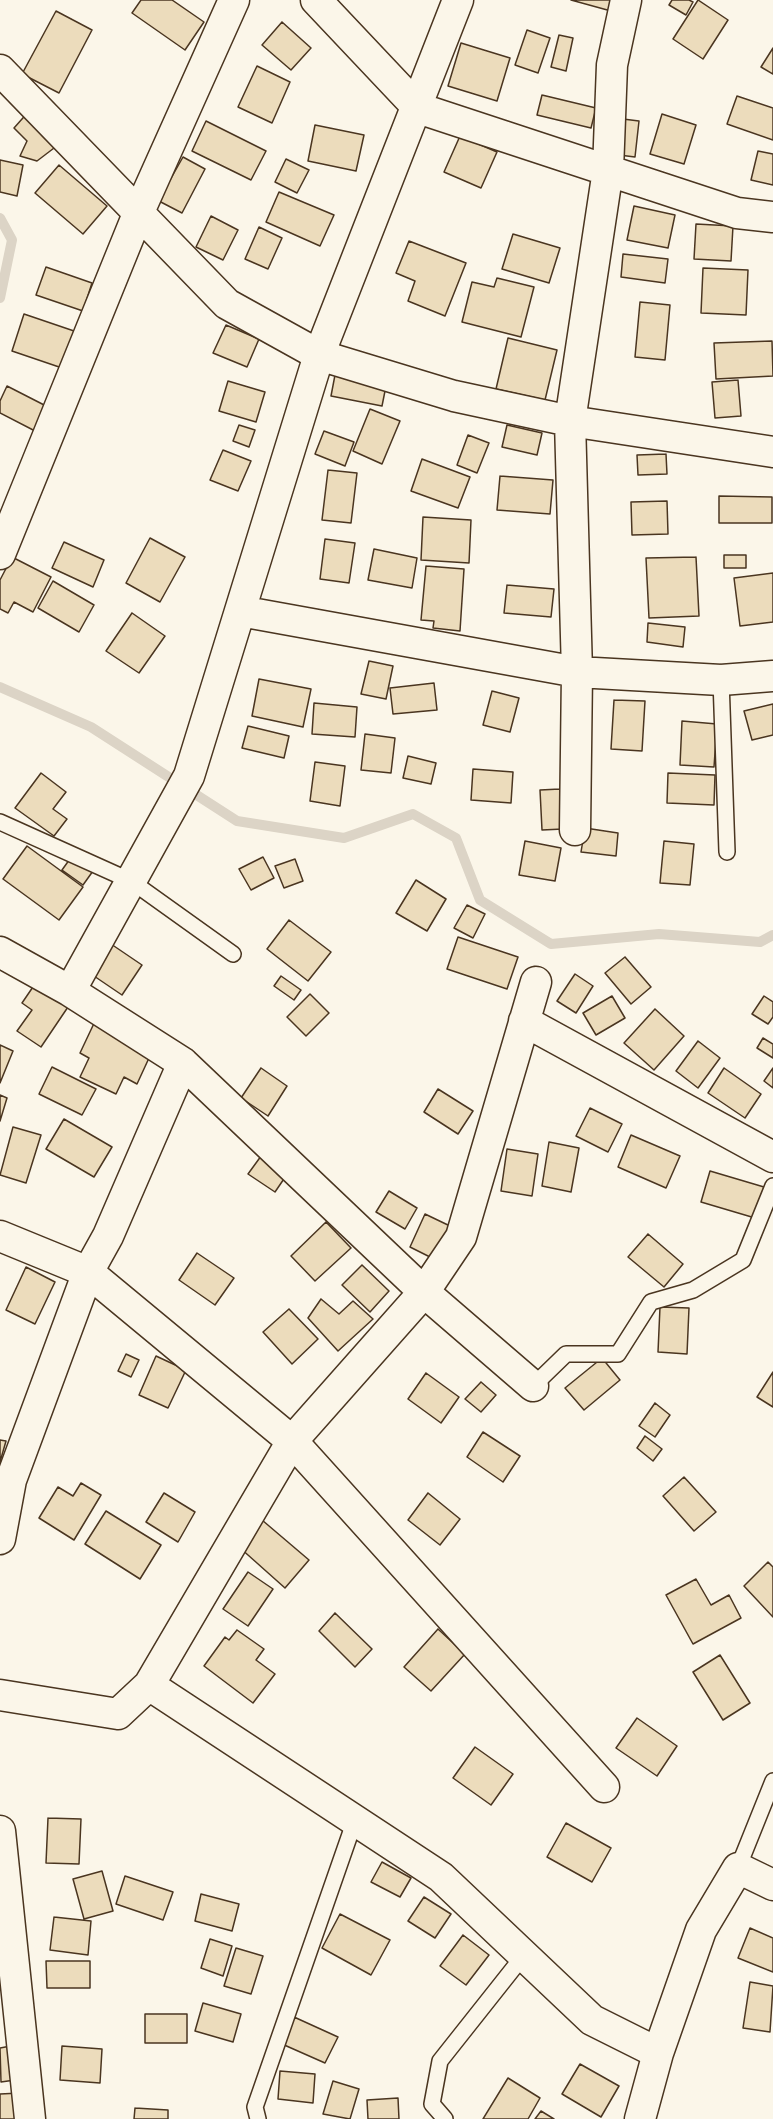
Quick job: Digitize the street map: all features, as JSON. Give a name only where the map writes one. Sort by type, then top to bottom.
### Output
[{"type":"street","points":[[0,554],[138,214],[234,0]]},
{"type":"street","points":[[316,0],[418,108],[737,213],[773,217]]},
{"type":"street","points":[[70,991],[189,776],[319,355],[418,108],[458,0]]},
{"type":"street","points":[[574,830],[578,672],[570,421],[608,170],[612,65],[626,0]]},
{"type":"street","points":[[0,70],[227,304],[319,355],[454,396],[570,421],[773,452]]},
{"type":"street","points":[[240,611],[578,672],[721,680],[773,676]]},
{"type":"street","points":[[0,952],[70,991],[183,1063],[424,1292],[533,1386]]},
{"type":"street","points":[[0,1695],[118,1714],[149,1684],[292,1441],[424,1292],[461,1237],[536,982]]},
{"type":"street","points":[[524,1021],[773,1157]]},
{"type":"street","points":[[0,1539],[5,1479],[88,1272],[108,1236],[183,1063]]},
{"type":"street","points":[[0,1236],[88,1272],[292,1441],[604,1787]]},
{"type":"street","points":[[149,1684],[441,1877],[592,2020],[658,2053]]},
{"type":"street","points":[[0,1832],[30,2119]]},
{"type":"street","points":[[640,2119],[658,2053],[701,1930],[738,1868],[773,1884]]},
{"type":"lane","points":[[721,680],[727,852]]},
{"type":"lane","points":[[0,822],[131,881],[233,954]]},
{"type":"lane","points":[[533,1386],[566,1354],[618,1354],[651,1302],[693,1290],[742,1260],[773,1186]]},
{"type":"lane","points":[[738,1868],[773,1781]]},
{"type":"lane","points":[[258,2119],[255,2107],[354,1820]]},
{"type":"lane","points":[[445,2119],[432,2104],[440,2061],[524,1955]]},
{"type":"building","points":[[141,0],[172,0],[204,22],[185,50],[132,13]]},
{"type":"building","points":[[571,0],[614,0],[611,11]]},
{"type":"building","points":[[672,0],[693,2],[686,15],[669,5]]},
{"type":"building","points":[[698,0],[728,20],[703,59],[673,39]]},
{"type":"building","points":[[56,11],[92,30],[59,93],[22,74]]},
{"type":"building","points":[[282,22],[311,48],[291,70],[262,45]]},
{"type":"building","points":[[527,30],[550,38],[538,73],[515,65]]},
{"type":"building","points":[[559,35],[573,38],[566,71],[551,67]]},
{"type":"building","points":[[461,43],[510,58],[497,101],[448,86]]},
{"type":"building","points":[[773,48],[773,74],[761,67]]},
{"type":"building","points":[[257,66],[290,82],[272,123],[238,107]]},
{"type":"building","points":[[542,95],[596,108],[591,128],[537,115]]},
{"type":"building","points":[[737,96],[773,108],[773,140],[727,124]]},
{"type":"building","points":[[30,110],[58,145],[37,161],[20,156],[27,141],[14,128]]},
{"type":"building","points":[[662,114],[696,125],[684,164],[650,154]]},
{"type":"building","points":[[615,118],[639,121],[635,157],[611,154]]},
{"type":"building","points":[[206,121],[266,151],[251,180],[192,151]]},
{"type":"building","points":[[315,125],[364,135],[356,171],[308,161]]},
{"type":"building","points":[[460,136],[497,152],[481,188],[444,172]]},
{"type":"building","points":[[758,151],[773,154],[773,185],[751,180]]},
{"type":"building","points":[[183,157],[205,169],[182,213],[155,199],[166,178],[170,180]]},
{"type":"building","points":[[286,159],[309,170],[297,193],[275,182]]},
{"type":"building","points":[[0,160],[23,165],[17,196],[0,192]]},
{"type":"building","points":[[59,165],[107,206],[83,234],[35,193]]},
{"type":"building","points":[[279,192],[334,215],[320,246],[266,222]]},
{"type":"building","points":[[634,206],[675,215],[668,248],[627,240]]},
{"type":"building","points":[[211,216],[238,230],[223,260],[196,247]]},
{"type":"building","points":[[696,224],[733,226],[731,261],[694,259]]},
{"type":"building","points":[[259,227],[282,238],[268,269],[245,259]]},
{"type":"building","points":[[513,234],[560,248],[549,283],[502,269]]},
{"type":"building","points":[[409,241],[466,263],[445,316],[408,301],[415,281],[396,273]]},
{"type":"building","points":[[623,254],[668,259],[665,283],[621,277]]},
{"type":"building","points":[[46,267],[92,283],[83,311],[36,295]]},
{"type":"building","points":[[703,268],[748,270],[746,315],[701,313]]},
{"type":"building","points":[[497,278],[534,287],[521,337],[462,322],[472,282],[494,287]]},
{"type":"building","points":[[640,302],[670,305],[665,360],[635,357]]},
{"type":"building","points":[[24,314],[77,332],[65,369],[12,351]]},
{"type":"building","points":[[226,325],[259,339],[247,367],[213,353]]},
{"type":"building","points":[[508,338],[557,350],[545,400],[496,389]]},
{"type":"building","points":[[772,341],[773,376],[716,379],[714,343]]},
{"type":"building","points":[[335,375],[386,386],[382,406],[331,396]]},
{"type":"building","points":[[738,380],[741,416],[715,418],[712,382]]},
{"type":"building","points":[[228,381],[265,392],[256,422],[219,411]]},
{"type":"building","points":[[7,386],[50,408],[37,432],[0,413],[0,401]]},
{"type":"building","points":[[370,409],[400,421],[382,464],[353,451]]},
{"type":"building","points":[[239,425],[255,430],[249,447],[233,441]]},
{"type":"building","points":[[507,425],[542,433],[537,455],[502,447]]},
{"type":"building","points":[[324,431],[354,442],[345,466],[315,454]]},
{"type":"building","points":[[468,435],[489,443],[477,473],[457,465]]},
{"type":"building","points":[[223,450],[251,461],[238,491],[210,480]]},
{"type":"building","points":[[666,454],[667,474],[638,475],[637,455]]},
{"type":"building","points":[[422,459],[470,477],[458,508],[411,491]]},
{"type":"building","points":[[328,470],[357,473],[351,523],[322,520]]},
{"type":"building","points":[[500,476],[553,480],[550,514],[497,510]]},
{"type":"building","points":[[719,496],[772,497],[772,523],[719,523]]},
{"type":"building","points":[[667,501],[668,534],[632,535],[631,502]]},
{"type":"building","points":[[423,517],[471,520],[469,563],[421,560]]},
{"type":"building","points":[[150,538],[185,557],[160,602],[126,583]]},
{"type":"building","points":[[325,539],[355,543],[349,583],[320,579]]},
{"type":"building","points":[[64,542],[104,560],[93,587],[52,568]]},
{"type":"building","points":[[374,549],[417,558],[412,588],[368,580]]},
{"type":"building","points":[[724,555],[746,555],[746,568],[724,568]]},
{"type":"building","points":[[12,557],[51,577],[33,612],[14,602],[8,613],[0,609],[0,580]]},
{"type":"building","points":[[696,557],[699,616],[649,618],[646,558]]},
{"type":"building","points":[[426,566],[464,569],[460,631],[433,628],[434,621],[421,620]]},
{"type":"building","points":[[773,573],[773,622],[740,626],[734,578]]},
{"type":"building","points":[[53,581],[94,605],[79,632],[38,608]]},
{"type":"building","points":[[507,585],[554,589],[551,617],[504,613]]},
{"type":"building","points":[[132,613],[165,636],[139,673],[106,651]]},
{"type":"building","points":[[648,623],[685,627],[683,647],[647,642]]},
{"type":"building","points":[[369,661],[393,666],[386,699],[361,694]]},
{"type":"building","points":[[259,679],[311,689],[303,727],[252,716]]},
{"type":"building","points":[[434,683],[437,710],[393,714],[390,688]]},
{"type":"building","points":[[492,691],[519,698],[510,732],[483,725]]},
{"type":"building","points":[[614,700],[645,701],[642,751],[611,749]]},
{"type":"building","points":[[314,703],[357,707],[355,737],[312,734]]},
{"type":"building","points":[[773,704],[773,735],[752,740],[744,711]]},
{"type":"building","points":[[682,721],[717,724],[714,767],[680,765]]},
{"type":"building","points":[[248,726],[289,736],[284,758],[242,748]]},
{"type":"building","points":[[365,734],[395,738],[391,773],[361,770]]},
{"type":"building","points":[[408,756],[436,763],[431,784],[403,778]]},
{"type":"building","points":[[315,762],[345,766],[340,806],[310,801]]},
{"type":"building","points":[[473,769],[513,772],[511,803],[471,800]]},
{"type":"building","points":[[41,773],[66,792],[53,809],[67,819],[54,836],[15,808]]},
{"type":"building","points":[[668,773],[715,775],[714,805],[667,803]]},
{"type":"building","points":[[560,789],[563,829],[542,830],[540,790]]},
{"type":"building","points":[[585,828],[618,833],[616,856],[581,852]]},
{"type":"building","points":[[525,841],[561,848],[555,881],[519,875]]},
{"type":"building","points":[[664,841],[694,844],[690,885],[660,883]]},
{"type":"building","points":[[27,846],[83,887],[59,920],[3,879]]},
{"type":"building","points":[[72,856],[93,871],[83,885],[62,870]]},
{"type":"building","points":[[263,857],[274,878],[251,890],[239,869]]},
{"type":"building","points":[[295,859],[303,881],[284,888],[275,866]]},
{"type":"building","points":[[416,880],[446,899],[427,931],[396,913]]},
{"type":"building","points":[[467,905],[485,914],[473,938],[454,928]]},
{"type":"building","points":[[289,920],[331,952],[308,981],[267,949]]},
{"type":"building","points":[[458,937],[518,957],[507,989],[447,969]]},
{"type":"building","points":[[111,944],[142,965],[122,995],[91,974]]},
{"type":"building","points":[[625,957],[651,987],[631,1004],[605,973]]},
{"type":"building","points":[[575,974],[593,986],[576,1013],[557,1001]]},
{"type":"building","points":[[281,976],[301,990],[294,1000],[274,986]]},
{"type":"building","points":[[37,981],[70,1004],[41,1047],[17,1031],[32,1010],[22,1003]]},
{"type":"building","points":[[310,994],[329,1013],[306,1036],[287,1017]]},
{"type":"building","points":[[612,996],[625,1018],[596,1035],[583,1013]]},
{"type":"building","points":[[764,996],[773,1002],[773,1017],[768,1024],[752,1014]]},
{"type":"building","points":[[655,1009],[684,1036],[654,1070],[624,1043]]},
{"type":"building","points":[[97,1017],[155,1045],[137,1084],[124,1077],[116,1094],[80,1077],[89,1058],[80,1053]]},
{"type":"building","points":[[763,1038],[773,1044],[773,1058],[757,1048]]},
{"type":"building","points":[[698,1041],[720,1058],[698,1088],[676,1071]]},
{"type":"building","points":[[0,1045],[13,1051],[0,1083]]},
{"type":"building","points":[[52,1067],[96,1089],[82,1115],[39,1094]]},
{"type":"building","points":[[261,1068],[287,1086],[268,1116],[241,1098]]},
{"type":"building","points":[[724,1068],[761,1094],[745,1118],[708,1093]]},
{"type":"building","points":[[773,1068],[773,1088],[764,1081]]},
{"type":"building","points":[[438,1089],[473,1111],[458,1134],[424,1112]]},
{"type":"building","points":[[0,1095],[7,1098],[0,1121]]},
{"type":"building","points":[[590,1108],[622,1124],[608,1152],[576,1136]]},
{"type":"building","points":[[64,1119],[112,1147],[94,1177],[46,1149]]},
{"type":"building","points":[[13,1127],[41,1135],[26,1183],[0,1175]]},
{"type":"building","points":[[631,1135],[680,1156],[666,1188],[618,1167]]},
{"type":"building","points":[[549,1142],[579,1148],[571,1192],[542,1186]]},
{"type":"building","points":[[507,1149],[538,1154],[532,1196],[501,1191]]},
{"type":"building","points":[[264,1152],[290,1170],[275,1192],[248,1174]]},
{"type":"building","points":[[710,1171],[764,1187],[755,1218],[701,1202]]},
{"type":"building","points":[[389,1191],[417,1208],[405,1229],[376,1212]]},
{"type":"building","points":[[425,1214],[450,1226],[434,1259],[410,1247]]},
{"type":"building","points":[[326,1222],[351,1248],[315,1281],[291,1256]]},
{"type":"building","points":[[648,1234],[683,1264],[664,1287],[628,1257]]},
{"type":"building","points":[[197,1253],[234,1278],[215,1305],[179,1280]]},
{"type":"building","points":[[362,1265],[389,1291],[370,1312],[342,1285]]},
{"type":"building","points":[[26,1267],[55,1282],[35,1324],[6,1310]]},
{"type":"building","points":[[321,1299],[339,1314],[353,1301],[373,1319],[338,1351],[308,1318]]},
{"type":"building","points":[[660,1307],[689,1308],[687,1354],[658,1352]]},
{"type":"building","points":[[289,1309],[318,1339],[292,1364],[263,1332]]},
{"type":"building","points":[[126,1354],[139,1360],[131,1377],[118,1371]]},
{"type":"building","points":[[156,1356],[186,1370],[168,1408],[139,1395]]},
{"type":"building","points":[[602,1358],[620,1380],[584,1410],[565,1388]]},
{"type":"building","points":[[773,1372],[773,1407],[757,1397]]},
{"type":"building","points":[[426,1373],[459,1397],[441,1423],[408,1399]]},
{"type":"building","points":[[481,1382],[496,1395],[481,1412],[465,1399]]},
{"type":"building","points":[[655,1403],[670,1415],[655,1437],[639,1426]]},
{"type":"building","points":[[483,1432],[520,1456],[503,1482],[467,1457]]},
{"type":"building","points":[[645,1436],[662,1449],[653,1461],[637,1448]]},
{"type":"building","points":[[0,1440],[6,1441],[0,1462]]},
{"type":"building","points":[[684,1477],[716,1512],[694,1531],[663,1496]]},
{"type":"building","points":[[81,1483],[101,1495],[74,1540],[39,1518],[58,1487],[73,1496]]},
{"type":"building","points":[[164,1493],[195,1512],[178,1542],[146,1522]]},
{"type":"building","points":[[428,1493],[460,1519],[440,1545],[408,1520]]},
{"type":"building","points":[[106,1511],[161,1545],[140,1579],[85,1544]]},
{"type":"building","points":[[262,1520],[309,1560],[285,1588],[239,1547]]},
{"type":"building","points":[[768,1562],[773,1567],[773,1617],[744,1586]]},
{"type":"building","points":[[248,1572],[273,1589],[248,1626],[223,1609]]},
{"type":"building","points":[[696,1579],[711,1605],[729,1595],[741,1618],[693,1644],[666,1595]]},
{"type":"building","points":[[335,1613],[372,1649],[355,1667],[319,1631]]},
{"type":"building","points":[[438,1629],[465,1654],[431,1691],[404,1667]]},
{"type":"building","points":[[237,1630],[264,1649],[256,1660],[275,1674],[253,1703],[204,1666],[225,1637],[229,1640]]},
{"type":"building","points":[[720,1655],[750,1703],[723,1720],[693,1672]]},
{"type":"building","points":[[637,1718],[677,1746],[657,1776],[616,1748]]},
{"type":"building","points":[[475,1747],[513,1774],[491,1805],[453,1778]]},
{"type":"building","points":[[48,1818],[81,1819],[79,1864],[46,1863]]},
{"type":"building","points":[[566,1823],[611,1848],[592,1882],[547,1857]]},
{"type":"building","points":[[382,1862],[411,1878],[400,1897],[371,1882]]},
{"type":"building","points":[[102,1871],[113,1911],[84,1919],[73,1879]]},
{"type":"building","points":[[125,1876],[173,1892],[163,1920],[116,1904]]},
{"type":"building","points":[[201,1894],[239,1904],[232,1931],[195,1921]]},
{"type":"building","points":[[424,1897],[451,1914],[435,1938],[408,1921]]},
{"type":"building","points":[[340,1914],[390,1940],[371,1975],[322,1948]]},
{"type":"building","points":[[54,1917],[91,1921],[88,1955],[50,1950]]},
{"type":"building","points":[[750,1928],[773,1938],[773,1972],[738,1958]]},
{"type":"building","points":[[463,1935],[489,1955],[466,1985],[440,1966]]},
{"type":"building","points":[[210,1939],[232,1946],[223,1976],[201,1968]]},
{"type":"building","points":[[236,1948],[263,1956],[251,1994],[224,1986]]},
{"type":"building","points":[[46,1961],[90,1961],[90,1988],[47,1988]]},
{"type":"building","points":[[750,1982],[773,1986],[770,2032],[743,2028]]},
{"type":"building","points":[[203,2003],[241,2014],[233,2042],[195,2031]]},
{"type":"building","points":[[145,2014],[187,2014],[187,2043],[145,2043]]},
{"type":"building","points":[[294,2017],[338,2037],[325,2063],[282,2044]]},
{"type":"building","points":[[16,2045],[22,2079],[1,2082],[0,2048]]},
{"type":"building","points":[[62,2046],[102,2049],[100,2083],[60,2080]]},
{"type":"building","points":[[580,2064],[619,2086],[601,2117],[562,2094]]},
{"type":"building","points":[[280,2071],[315,2074],[313,2103],[278,2099]]},
{"type":"building","points":[[508,2078],[540,2098],[528,2119],[483,2119]]},
{"type":"building","points":[[333,2081],[359,2089],[350,2119],[323,2114]]},
{"type":"building","points":[[20,2093],[21,2119],[0,2119],[0,2094]]},
{"type":"building","points":[[398,2098],[399,2119],[368,2119],[367,2100]]},
{"type":"building","points":[[135,2108],[168,2110],[168,2119],[134,2119]]},
{"type":"building","points":[[541,2111],[554,2119],[535,2119]]},
{"type":"waterway","points":[[0,218],[12,240],[0,298]]},
{"type":"waterway","points":[[0,687],[91,727],[237,821],[344,838],[413,814],[456,838],[480,900],[551,944],[659,934],[760,942],[773,935]]}]
